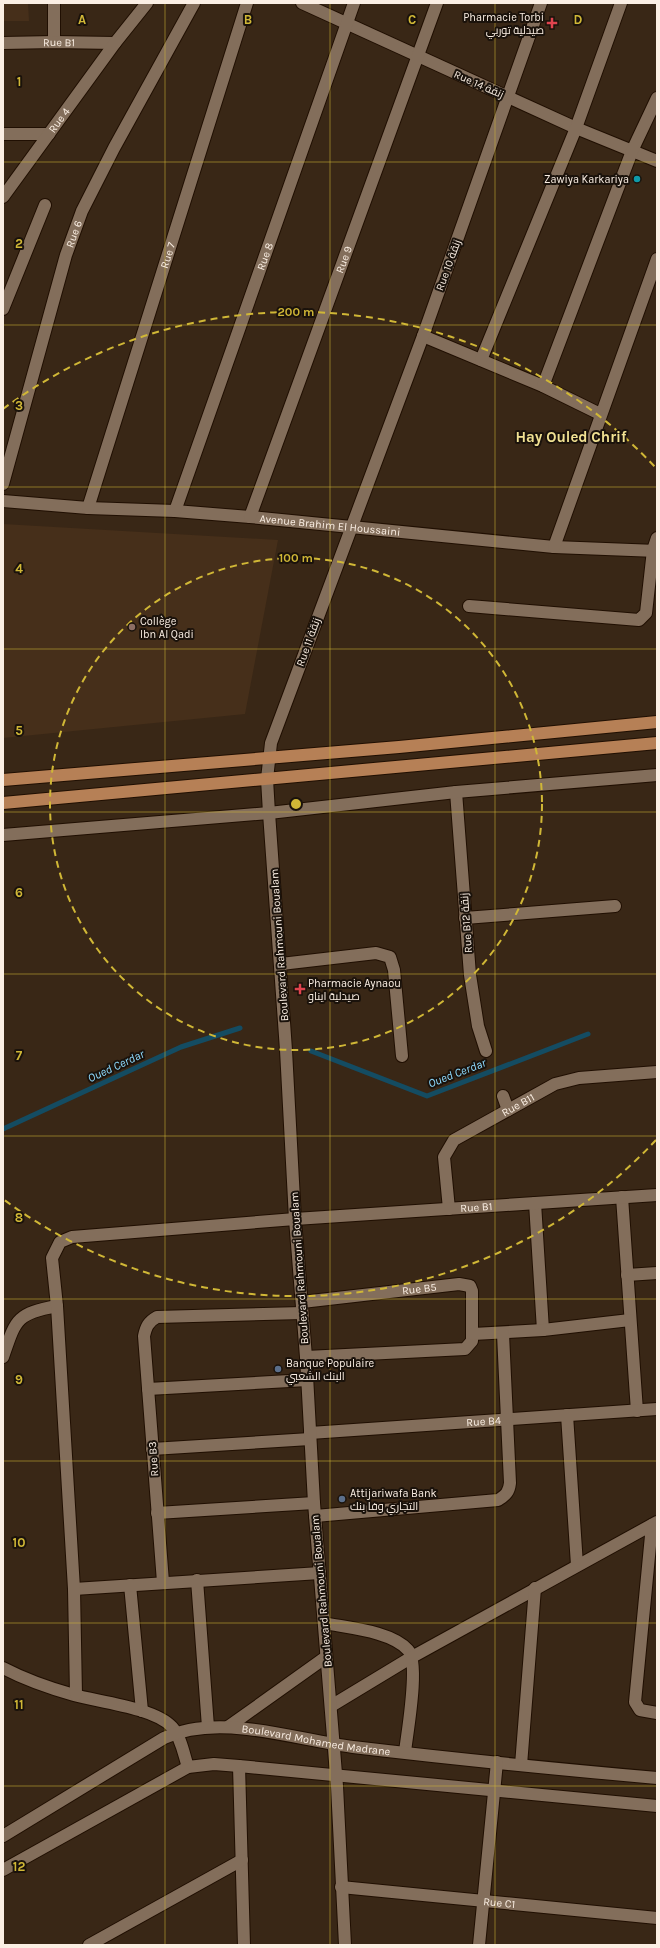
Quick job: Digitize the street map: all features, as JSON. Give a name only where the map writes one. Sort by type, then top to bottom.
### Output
[{"type":"main road","points":[[3,780],[268,758],[657,722]]},
{"type":"main road","points":[[3,803],[657,743]]},
{"type":"street","points":[[54,3],[54,42]]},
{"type":"street","name":"Rue 6","points":[[3,484],[66,255],[82,211],[114,148],[194,3]]},
{"type":"street","name":"Rue 7","points":[[88,508],[247,3]]},
{"type":"street","name":"Rue 14 زنقة","points":[[302,3],[417,57],[576,128],[657,161]]},
{"type":"street","name":"Rue 8","points":[[175,511],[354,3]]},
{"type":"street","name":"Rue 9","points":[[250,517],[437,3]]},
{"type":"street","name":"Rue 10 زنقة","points":[[351,526],[423,336],[542,3]]},
{"type":"street","points":[[482,360],[576,128],[621,3]]},
{"type":"street","name":"Rue 4","points":[[3,197],[115,43],[145,5]]},
{"type":"street","name":"Rue B1","points":[[3,43],[115,43]]},
{"type":"street","points":[[542,386],[632,151],[657,98]]},
{"type":"street","points":[[3,134],[48,134]]},
{"type":"street","points":[[3,309],[46,205]]},
{"type":"street","points":[[554,547],[600,414],[657,258]]},
{"type":"street","points":[[423,336],[542,386],[600,414]]},
{"type":"street","name":"Avenue Brahim El Houssaini","points":[[3,501],[88,508],[175,511],[250,517],[554,547],[655,550]]},
{"type":"street","name":"Rue 11 زنقة","points":[[268,758],[271,743],[351,526]]},
{"type":"street","points":[[469,606],[639,620],[644,616],[652,603],[657,538]]},
{"type":"street","name":"Boulevard Rahmouni Boualam","points":[[268,758],[267,779],[281,964],[295,1219],[306,1357],[314,1503],[334,1744],[345,1945]]},
{"type":"street","points":[[3,835],[269,813],[456,792],[657,775]]},
{"type":"street","name":"Rue B12 زنقة","points":[[456,792],[470,975],[478,1026],[486,1051]]},
{"type":"street","points":[[465,918],[615,906]]},
{"type":"street","points":[[281,964],[376,953],[390,957],[394,970],[402,1056]]},
{"type":"street","name":"Rue B11","points":[[449,1209],[444,1157],[454,1140],[555,1084],[579,1078],[657,1072]]},
{"type":"street","points":[[503,1096],[508,1110]]},
{"type":"street","name":"Rue B1","points":[[57,1306],[52,1258],[56,1247],[64,1239],[295,1219],[657,1195]]},
{"type":"street","points":[[622,1197],[637,1411]]},
{"type":"street","points":[[535,1203],[543,1330]]},
{"type":"street","points":[[627,1275],[657,1273]]},
{"type":"street","name":"Rue B5","points":[[144,1336],[150,1321],[157,1317],[302,1308],[459,1284],[470,1286],[472,1291],[473,1334],[472,1343],[465,1349],[306,1357]]},
{"type":"street","points":[[3,1357],[14,1326],[19,1319],[35,1310],[57,1306],[74,1589],[76,1696]]},
{"type":"street","points":[[473,1334],[503,1334],[630,1320]]},
{"type":"street","points":[[315,1516],[498,1500],[509,1491],[510,1483],[503,1334]]},
{"type":"street","name":"Rue B3","points":[[144,1336],[163,1582]]},
{"type":"street","points":[[148,1389],[307,1380]]},
{"type":"street","name":"Rue B4","points":[[152,1449],[657,1409]]},
{"type":"street","points":[[567,1416],[577,1565]]},
{"type":"street","points":[[157,1513],[314,1503]]},
{"type":"street","points":[[331,1706],[412,1656],[654,1524]]},
{"type":"street","points":[[654,1524],[635,1702],[640,1710],[657,1713]]},
{"type":"street","points":[[74,1589],[163,1582],[320,1573]]},
{"type":"street","points":[[197,1580],[208,1726]]},
{"type":"street","points":[[130,1585],[142,1711]]},
{"type":"street","points":[[521,1765],[535,1588]]},
{"type":"street","points":[[324,1623],[380,1634],[408,1649],[412,1656],[413,1688],[405,1752]]},
{"type":"street","points":[[228,1727],[326,1657]]},
{"type":"street","points":[[3,1668],[34,1683],[76,1696],[142,1711],[166,1722],[176,1732],[188,1767]]},
{"type":"street","name":"Boulevard Mohamed Madrane","points":[[3,1836],[164,1738],[176,1732],[208,1726],[228,1727],[334,1744],[521,1765],[657,1778]]},
{"type":"street","points":[[479,1945],[497,1762]]},
{"type":"street","points":[[3,1870],[188,1767],[214,1764],[657,1806]]},
{"type":"street","points":[[239,1766],[244,1945]]},
{"type":"street","points":[[89,1945],[242,1860]]},
{"type":"street","name":"Rue C1","points":[[341,1886],[657,1918]]},
{"type":"shaded area","points":[[3,3],[28,3],[29,21],[3,21]]},
{"type":"shaded area","name":"Collège Ibn Al Qadi","points":[[3,524],[278,540],[245,714],[3,738]]},
{"type":"waterway","name":"Oued Cerdar","points":[[3,1129],[181,1047],[240,1028]]},
{"type":"waterway","name":"Oued Cerdar","points":[[311,1051],[427,1096],[588,1034]]},
{"type":"place","name":"Pharmacie Torbi صيدلية توربي","points":[[552,23]]},
{"type":"place","name":"Zawiya Karkariya","points":[[637,179]]},
{"type":"place","name":"Collège Ibn Al Qadi","points":[[132,627]]},
{"type":"place","name":"Pharmacie Aynaou صيدلية ايناو","points":[[300,989]]},
{"type":"place","name":"Banque Populaire البنك الشعبي","points":[[278,1369]]},
{"type":"place","name":"Attijariwafa Bank التجاري وفا بنك","points":[[342,1499]]},
{"type":"district","name":"Hay Ouled Chrif","points":[[571,437]]}]
